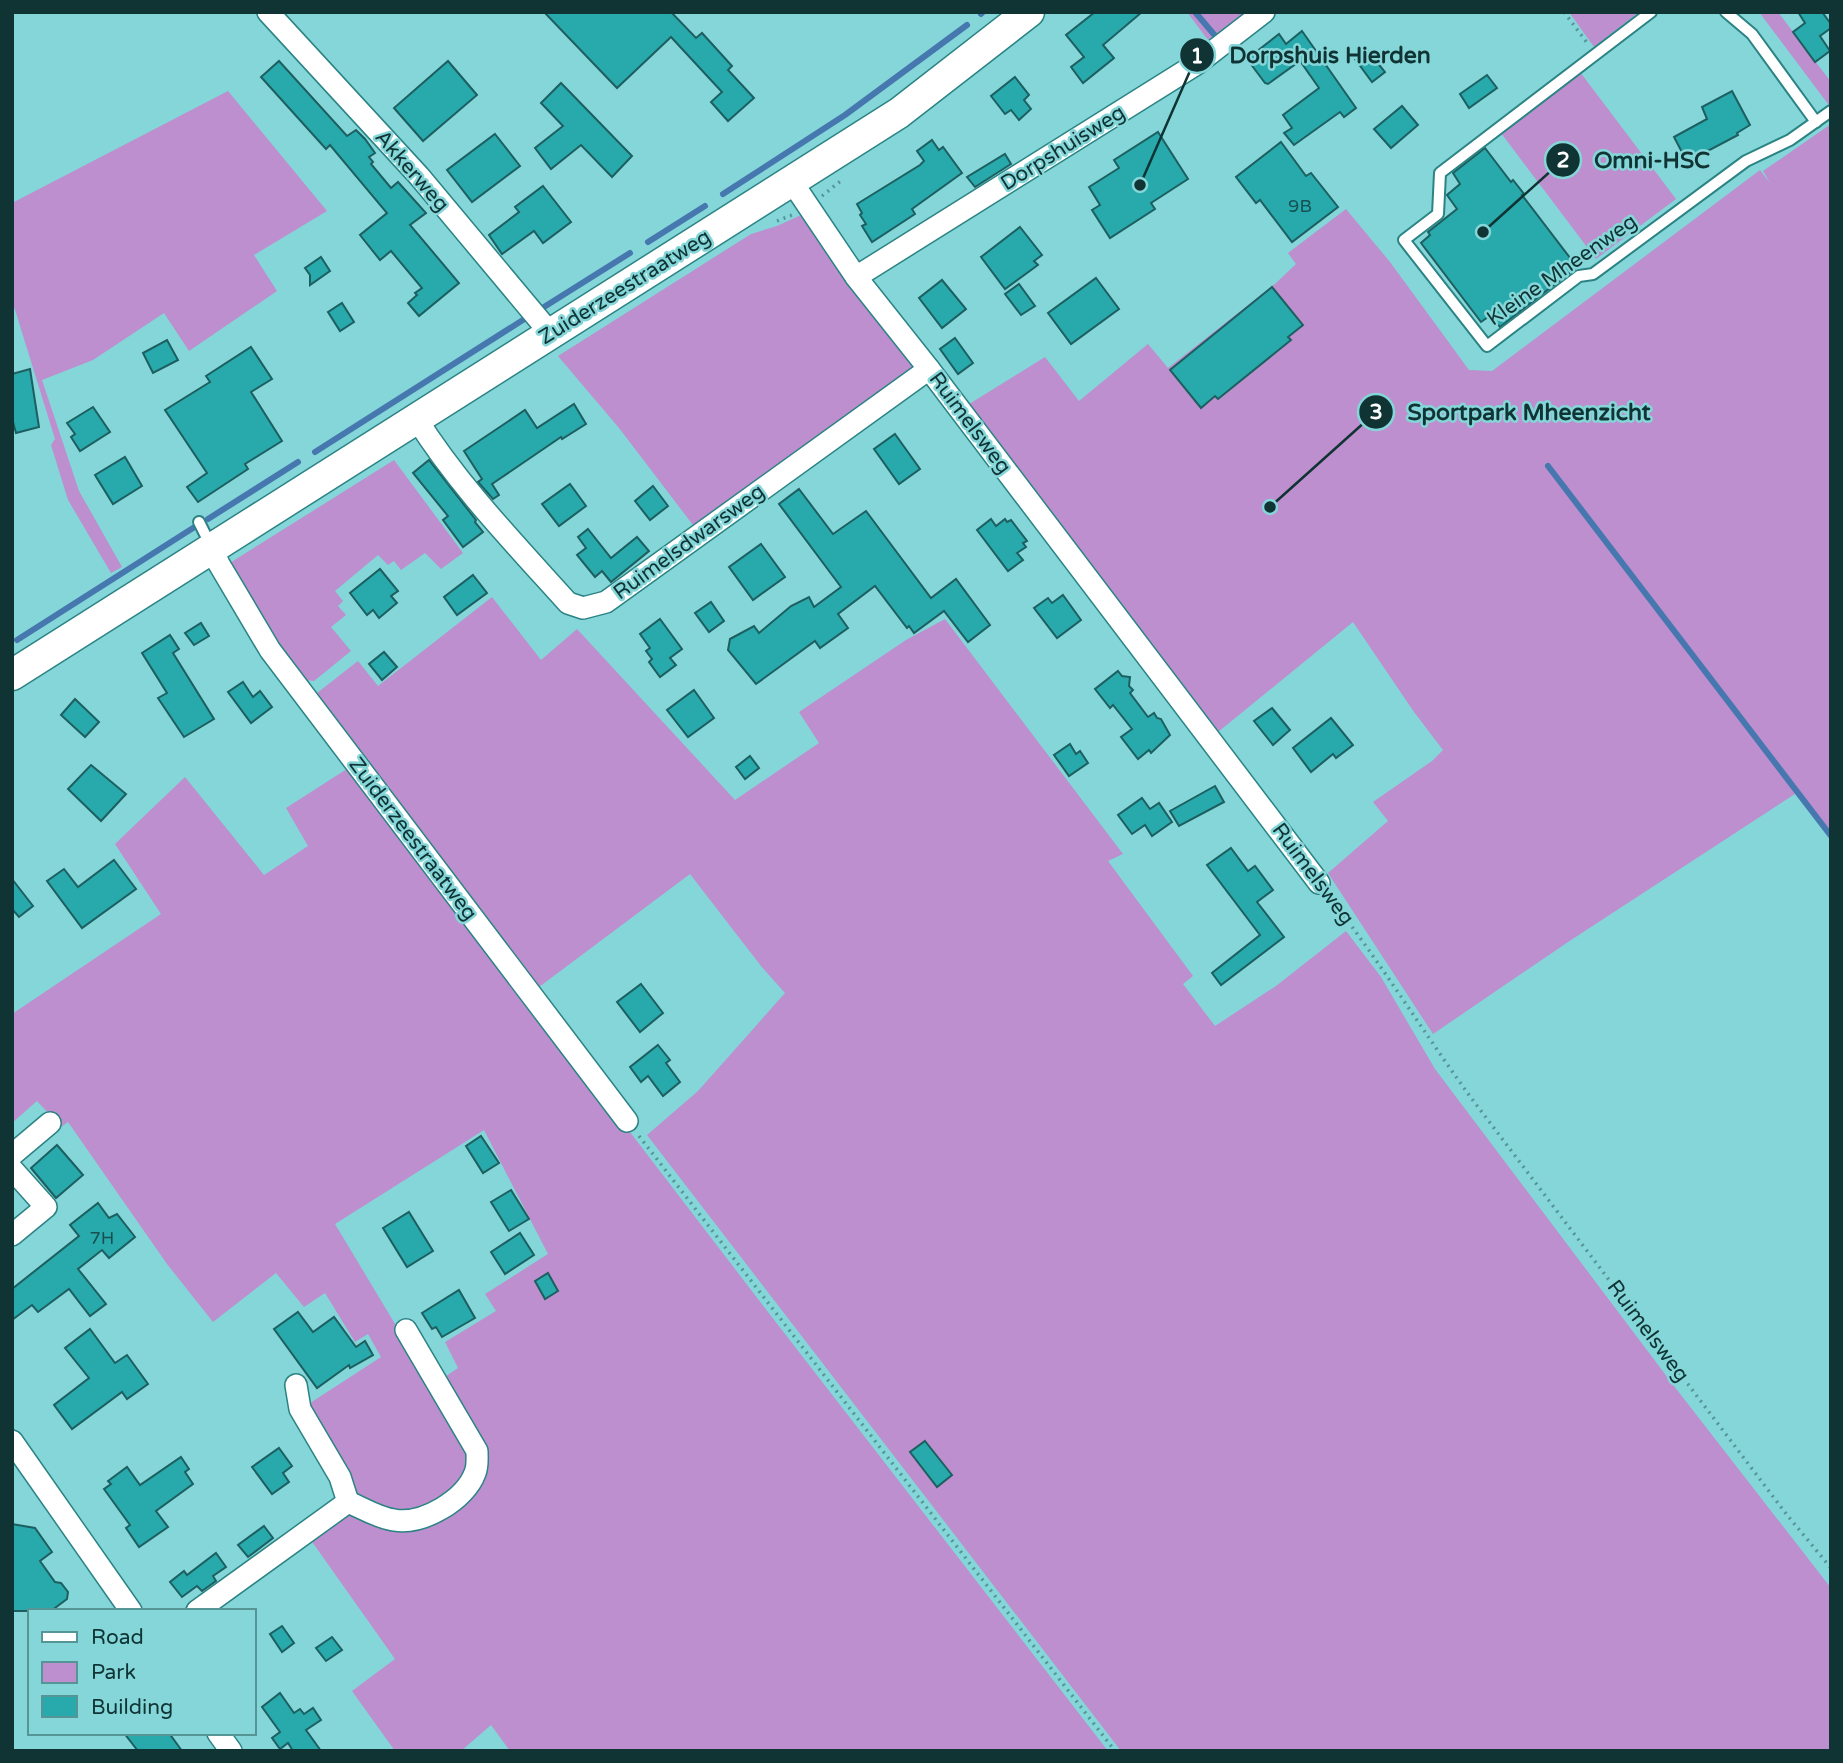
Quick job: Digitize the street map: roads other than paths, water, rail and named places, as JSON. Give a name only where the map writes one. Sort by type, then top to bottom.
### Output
[{"type":"main road","name":"Zuiderzeestraatweg","points":[[12,675],[899,113],[1029,12]]},
{"type":"street","name":"Akkerweg","points":[[268,12],[419,176],[551,334]]},
{"type":"street","name":"Dorpshuisweg","points":[[856,277],[1198,63],[1264,12]]},
{"type":"street","name":"Ruimelsweg","points":[[792,182],[856,277],[929,369],[1319,883]]},
{"type":"street","name":"Ruimelsdwarsweg","points":[[416,418],[426,435],[494,520],[568,603],[583,608],[606,602],[929,369]]},
{"type":"street","name":"Zuiderzeestraatweg","points":[[212,549],[270,650],[627,1121]]},
{"type":"street","points":[[12,1156],[50,1123]]},
{"type":"street","points":[[12,1168],[46,1208],[12,1235]]},
{"type":"street","points":[[348,1502],[392,1520],[420,1518],[456,1497],[471,1482],[475,1472],[477,1451],[406,1329]]},
{"type":"street","points":[[296,1385],[300,1409],[340,1477],[348,1502]]},
{"type":"street","points":[[12,1441],[130,1609]]},
{"type":"street","points":[[200,1609],[348,1502]]},
{"type":"street","points":[[219,1735],[231,1751]]},
{"type":"lane","name":"Kleine Mheenweg","points":[[1651,12],[1440,173],[1438,214],[1404,240],[1487,346],[1579,276],[1593,274],[1746,161],[1790,140],[1831,111]]},
{"type":"lane","points":[[1726,12],[1752,34],[1816,122]]},
{"type":"lane","points":[[199,522],[212,549]]},
{"type":"waterway","points":[[1195,12],[1217,38]]},
{"type":"waterway","points":[[723,194],[845,115],[967,25]]},
{"type":"waterway","points":[[648,242],[705,206]]},
{"type":"waterway","points":[[544,307],[630,253]]},
{"type":"waterway","points":[[315,452],[526,318]]},
{"type":"waterway","points":[[208,519],[298,462]]},
{"type":"waterway","points":[[1548,466],[1831,836]]},
{"type":"waterway","points":[[17,640],[193,528]]},
{"type":"place","name":"Dorpshuis Hierden","points":[[1140,185]]},
{"type":"place","name":"Omni-HSC","points":[[1483,232]]},
{"type":"place","name":"Sportpark Mheenzicht","points":[[1270,507]]}]
